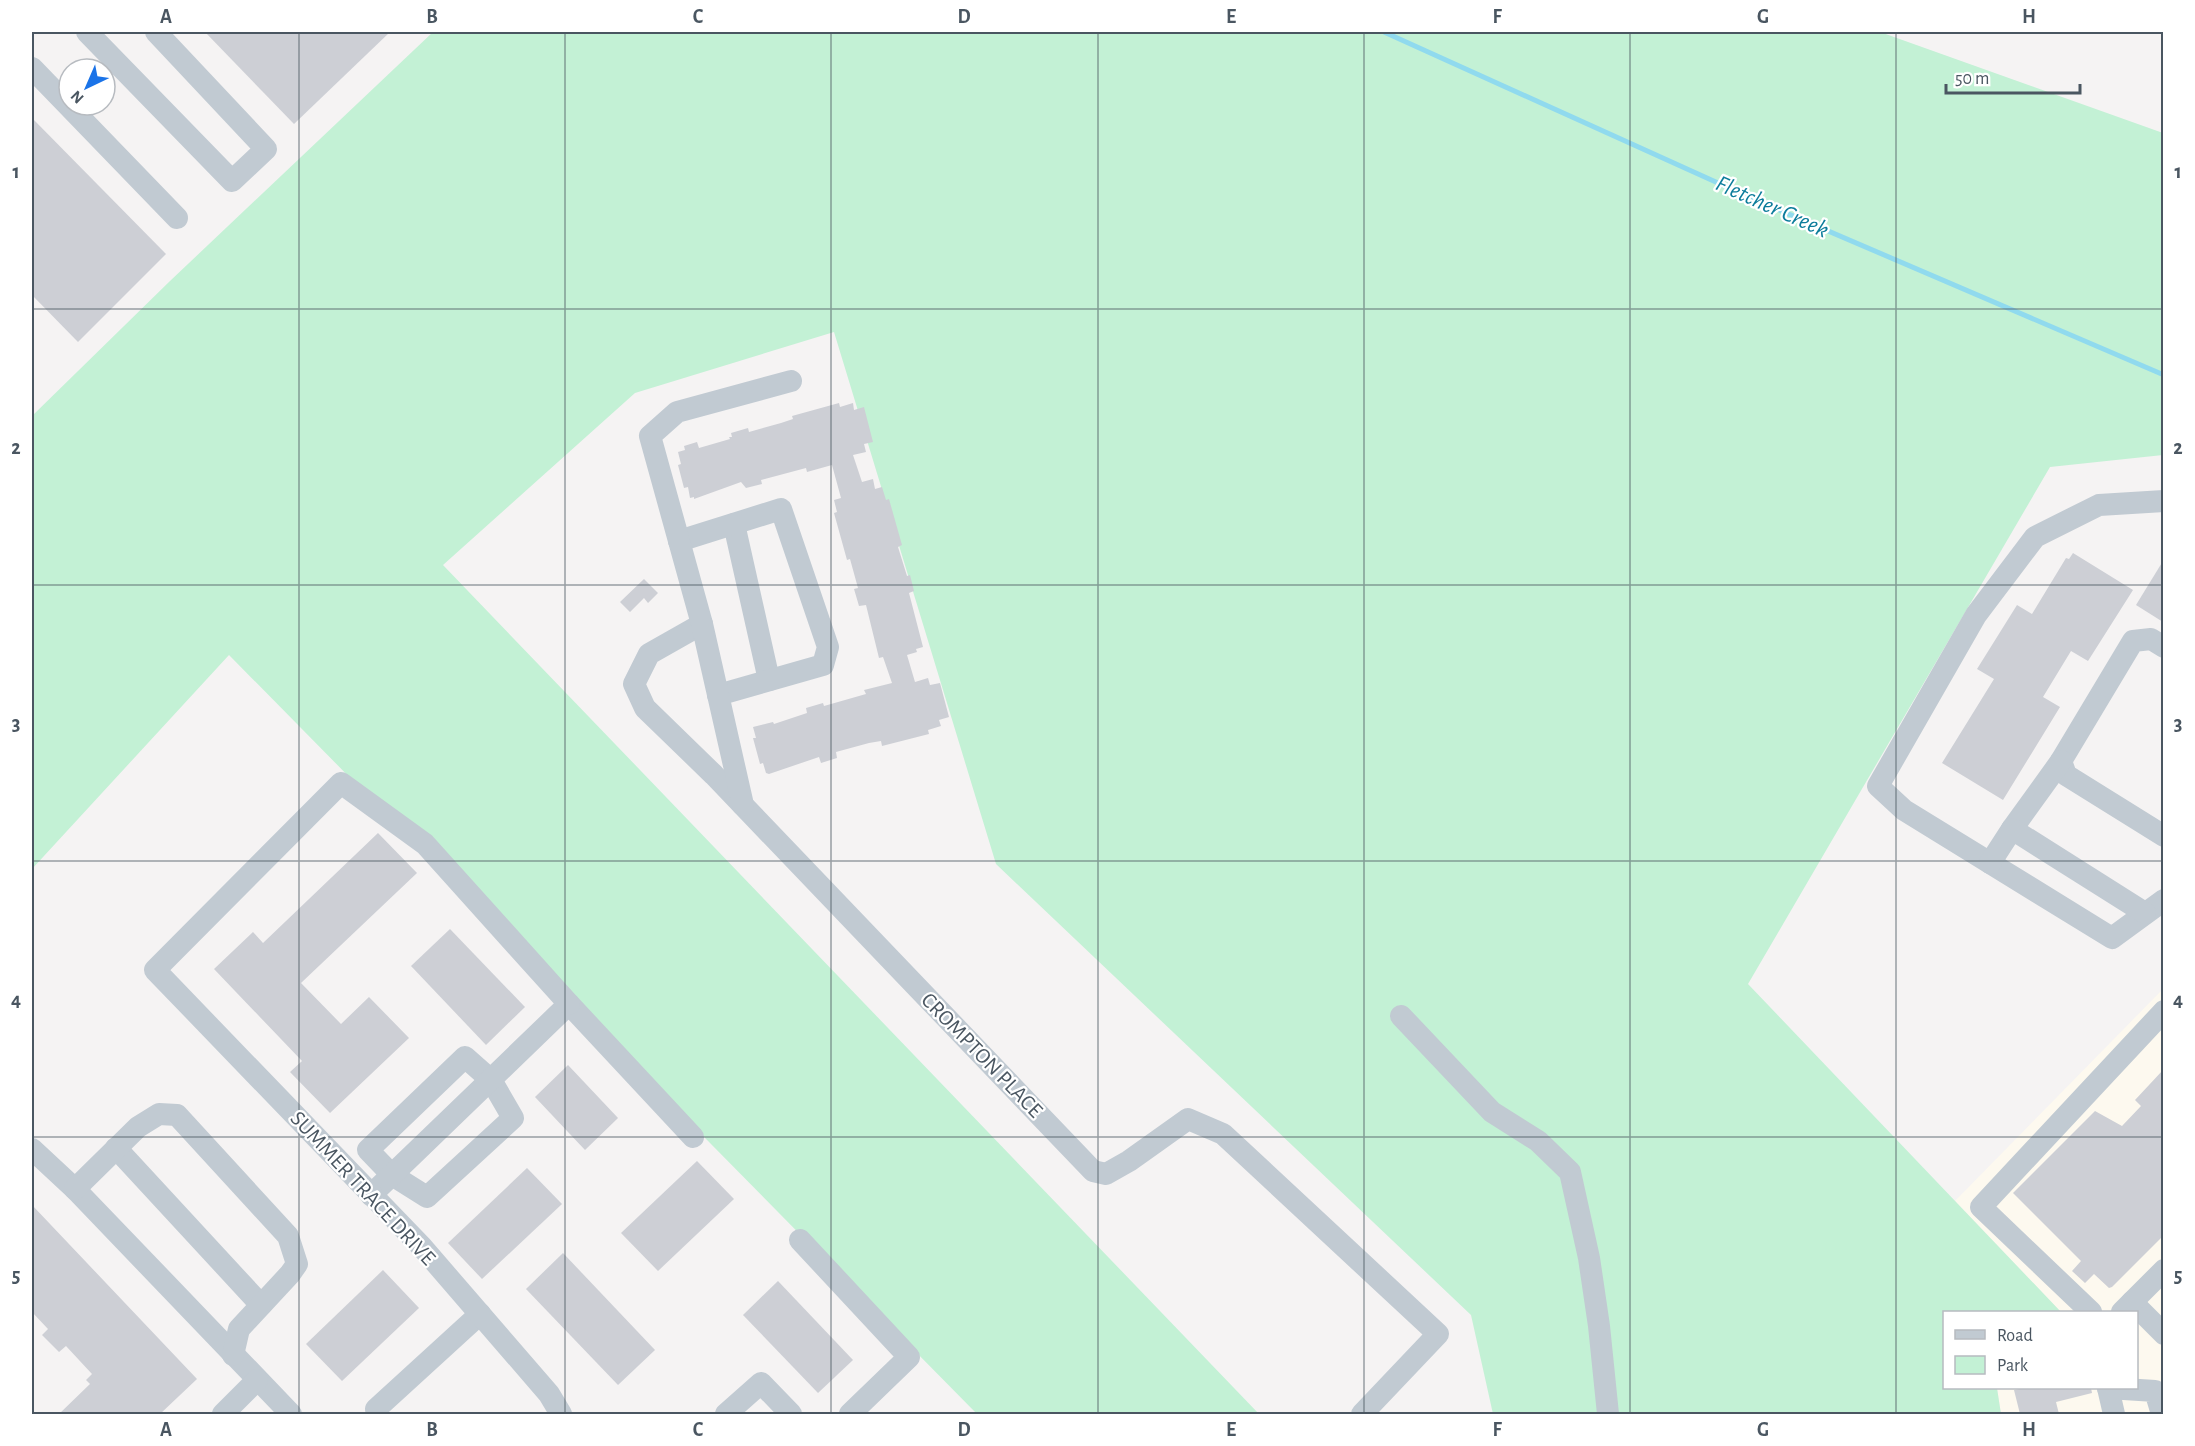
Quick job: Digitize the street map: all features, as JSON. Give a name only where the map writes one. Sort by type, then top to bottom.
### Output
[{"type":"street","points":[[87,32],[232,181],[266,149],[156,32]]},
{"type":"street","points":[[32,68],[177,218]]},
{"type":"street","points":[[743,805],[702,624],[650,436],[677,412],[791,381]]},
{"type":"street","points":[[2163,501],[2100,506],[2035,537],[1976,615],[1878,786],[1904,810],[2112,938],[2163,900]]},
{"type":"street","points":[[679,541],[781,509],[828,647],[824,665],[718,695]]},
{"type":"street","points":[[734,524],[769,680]]},
{"type":"street","name":"CROMPTON PLACE","points":[[702,624],[649,654],[634,684],[645,708],[743,805],[1093,1171],[1106,1174],[1129,1161],[1168,1131],[1188,1119],[1223,1134],[1438,1334],[1362,1414]]},
{"type":"street","points":[[1990,863],[2061,761],[2133,641],[2151,639],[2163,646]]},
{"type":"street","points":[[2061,761],[2066,775],[2163,836]]},
{"type":"street","name":"SUMMER TRACE DRIVE","points":[[561,1414],[549,1394],[422,1247],[155,970],[341,783],[425,844],[569,1004]]},
{"type":"street","points":[[2012,829],[2145,913]]},
{"type":"street","points":[[372,1195],[569,1004],[693,1137]]},
{"type":"street","points":[[2090,1311],[1981,1207],[2163,1011]]},
{"type":"street","points":[[1401,1016],[1492,1112],[1538,1141],[1570,1172],[1589,1258],[1608,1414]]},
{"type":"street","points":[[465,1057],[491,1080],[513,1118],[427,1197],[392,1175],[368,1150],[465,1057]]},
{"type":"street","points":[[75,1189],[138,1127],[159,1114],[177,1116],[201,1141],[288,1236],[297,1264],[239,1329],[233,1354]]},
{"type":"street","points":[[116,1148],[261,1305]]},
{"type":"street","points":[[32,1149],[75,1189],[291,1414]]},
{"type":"street","points":[[800,1240],[909,1357],[850,1414]]},
{"type":"street","points":[[2127,1307],[2163,1271]]},
{"type":"street","points":[[376,1408],[480,1314]]},
{"type":"street","points":[[2138,1315],[2163,1334]]},
{"type":"street","points":[[223,1414],[257,1380]]},
{"type":"street","points":[[726,1414],[760,1383],[791,1414]]},
{"type":"street","points":[[2108,1389],[2114,1414]]},
{"type":"street","points":[[2120,1389],[2155,1392],[2162,1414]]},
{"type":"shaded area","points":[[2163,989],[2163,1414],[2001,1414],[1997,1389],[2138,1389],[2138,1311],[2060,1311],[1955,1201]]},
{"type":"green space","points":[[433,32],[1880,32],[2163,133],[2163,455],[2050,467],[1748,984],[2060,1311],[1943,1311],[1943,1389],[1997,1389],[2001,1414],[1493,1414],[1471,1315],[996,864],[834,332],[635,393],[443,565],[1259,1414],[977,1414],[229,655],[32,869],[32,416],[170,281]]},
{"type":"building","points":[[205,32],[390,32],[294,124]]},
{"type":"building","points":[[32,118],[166,254],[78,342],[32,295]]},
{"type":"building","points":[[839,403],[840,407],[853,403],[854,410],[864,407],[873,442],[864,444],[866,452],[853,455],[862,482],[873,479],[875,489],[882,487],[886,500],[889,499],[902,545],[898,547],[914,591],[909,593],[923,647],[907,655],[915,682],[928,678],[930,685],[940,683],[949,717],[939,720],[941,726],[928,730],[929,734],[882,746],[881,741],[869,743],[836,752],[837,758],[821,763],[819,757],[769,774],[766,773],[763,763],[760,764],[753,738],[756,738],[753,727],[773,722],[774,724],[807,713],[806,708],[823,703],[824,706],[866,694],[864,690],[892,683],[883,657],[879,658],[866,605],[859,606],[854,589],[858,588],[850,559],[847,560],[834,513],[837,512],[834,500],[841,498],[832,465],[807,472],[806,468],[761,480],[762,484],[746,488],[741,482],[694,499],[694,497],[690,498],[688,487],[684,488],[678,465],[681,464],[678,452],[685,450],[684,446],[697,442],[699,448],[730,439],[731,433],[748,428],[749,432],[793,419],[792,416]]},
{"type":"building","points":[[2073,553],[2133,590],[2088,661],[2071,651],[2043,697],[2060,707],[2003,800],[1942,763],[1994,679],[1977,669],[2017,605],[2032,614],[2066,558],[2069,559]]},
{"type":"building","points":[[2163,561],[2163,622],[2136,605]]},
{"type":"building","points":[[644,579],[658,593],[648,603],[644,598],[630,612],[620,602]]},
{"type":"building","points":[[378,833],[417,873],[301,983],[341,1024],[369,997],[409,1038],[330,1113],[290,1072],[302,1061],[214,969],[253,932],[263,943]]},
{"type":"building","points":[[450,929],[525,1007],[486,1045],[411,966]]},
{"type":"building","points":[[568,1065],[618,1118],[585,1150],[535,1097]]},
{"type":"building","points":[[2163,1070],[2163,1236],[2112,1287],[2109,1288],[2094,1274],[2085,1283],[2072,1271],[2081,1261],[2013,1193],[2095,1111],[2122,1126],[2141,1106],[2135,1100]]},
{"type":"building","points":[[697,1161],[734,1199],[658,1271],[621,1233]]},
{"type":"building","points":[[527,1168],[562,1204],[482,1279],[448,1243]]},
{"type":"building","points":[[32,1205],[197,1379],[160,1414],[59,1414],[90,1384],[86,1380],[92,1374],[66,1346],[59,1352],[42,1335],[48,1329],[32,1312]]},
{"type":"building","points":[[563,1253],[655,1350],[618,1385],[526,1289]]},
{"type":"building","points":[[383,1270],[419,1308],[342,1381],[306,1344]]},
{"type":"building","points":[[778,1281],[853,1360],[818,1393],[743,1315]]},
{"type":"building","points":[[2091,1389],[2092,1393],[2056,1402],[2059,1414],[2020,1414],[2014,1390]]},
{"type":"waterway","name":"Fletcher Creek","points":[[1384,32],[1749,197],[2164,375]]}]
